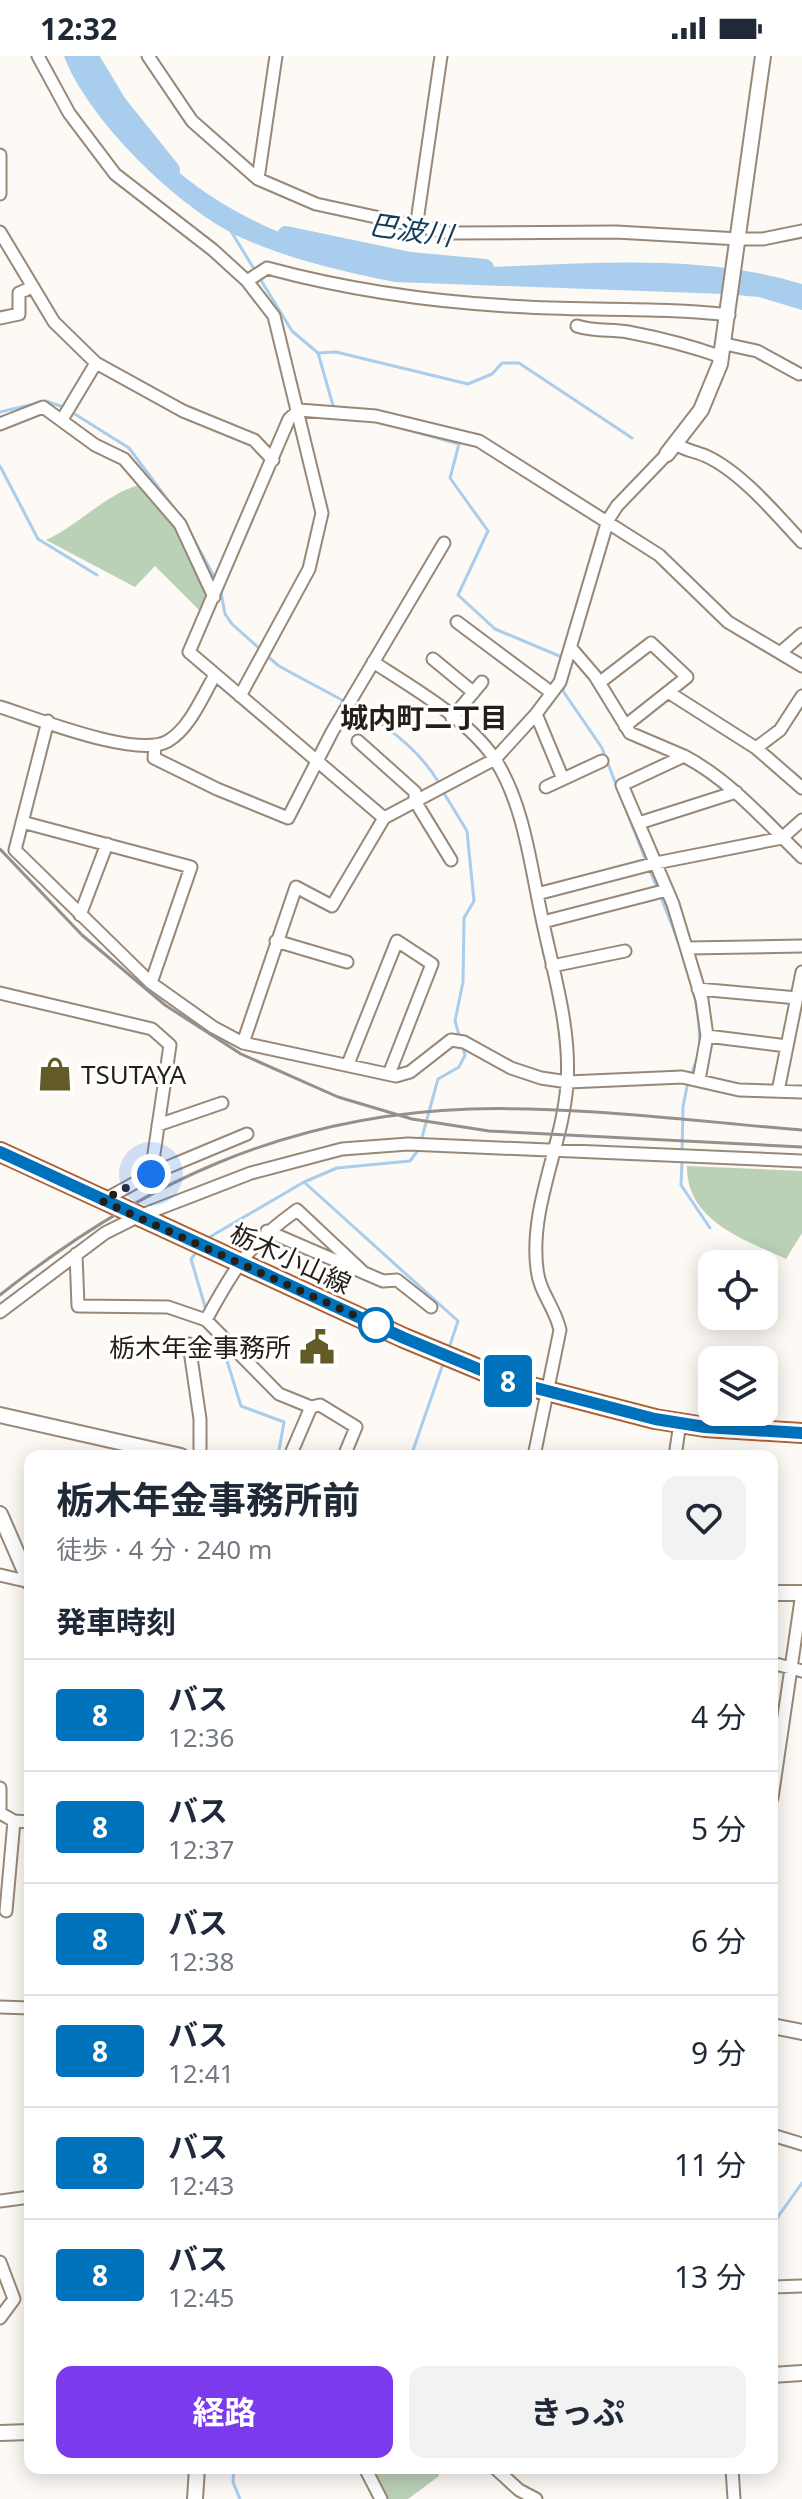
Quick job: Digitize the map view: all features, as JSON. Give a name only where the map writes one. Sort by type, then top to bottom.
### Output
[{"type":"main road","name":"栃木小山線","points":[[0,1152],[463,1364],[549,1394],[680,1423],[802,1433]]},
{"type":"street","points":[[38,56],[69,113],[115,174],[247,281],[274,316],[322,513],[309,569],[240,696]]},
{"type":"street","points":[[148,56],[192,121],[258,179],[316,204],[416,228],[477,234],[616,232],[738,245],[802,231]]},
{"type":"street","points":[[258,179],[276,56]]},
{"type":"street","points":[[416,228],[441,56]]},
{"type":"street","points":[[243,1043],[296,887],[332,906],[384,818],[495,759],[560,682],[608,520],[701,410],[724,350],[763,56]]},
{"type":"street","points":[[0,155],[0,194]]},
{"type":"street","points":[[0,232],[30,288],[54,322],[96,363],[183,411],[254,440],[273,460]]},
{"type":"street","points":[[247,281],[267,268],[324,283],[483,305],[729,312]]},
{"type":"street","points":[[0,318],[19,314],[19,293],[30,288]]},
{"type":"street","points":[[577,326],[598,333],[623,331],[724,350],[757,351],[799,374]]},
{"type":"street","points":[[63,418],[96,363]]},
{"type":"street","points":[[0,424],[43,407],[63,418],[95,445],[124,459],[180,524],[214,597]]},
{"type":"street","points":[[384,818],[189,652],[289,419],[299,410],[376,416],[479,441],[659,555],[728,622],[802,666]]},
{"type":"street","points":[[671,449],[706,456],[755,493],[802,542]]},
{"type":"street","points":[[155,746],[154,758],[217,789],[288,818],[317,759],[444,543]]},
{"type":"street","points":[[457,622],[552,693]]},
{"type":"street","points":[[780,653],[802,634]]},
{"type":"street","points":[[599,683],[651,643],[687,677],[625,726]]},
{"type":"street","points":[[571,648],[599,683],[630,733],[705,767],[736,792],[802,857]]},
{"type":"street","points":[[433,659],[473,692]]},
{"type":"street","points":[[373,662],[452,718],[495,759],[524,834],[564,1019],[568,1082],[557,1150],[537,1230],[537,1269],[544,1297],[556,1312],[560,1330],[535,1450]]},
{"type":"street","points":[[0,707],[122,743],[155,746],[171,739],[183,728],[215,675]]},
{"type":"street","points":[[452,718],[482,682]]},
{"type":"street","points":[[668,692],[756,748],[802,788]]},
{"type":"street","points":[[756,748],[780,730],[802,696]]},
{"type":"street","points":[[536,714],[563,779]]},
{"type":"street","points":[[48,721],[15,850],[151,983],[243,1043],[389,1074],[410,1072],[451,1040],[464,1042],[511,1068],[541,1078],[568,1082],[654,1077],[699,1080],[739,1090],[802,1092]]},
{"type":"street","points":[[358,741],[415,792],[415,801],[451,860]]},
{"type":"street","points":[[684,756],[622,785],[667,890],[698,989],[707,1036],[699,1080]]},
{"type":"street","points":[[546,787],[602,761]]},
{"type":"street","points":[[639,823],[736,792]]},
{"type":"street","points":[[537,894],[656,863],[782,838],[802,820]]},
{"type":"street","points":[[22,822],[191,867],[151,983]]},
{"type":"street","points":[[80,915],[107,844]]},
{"type":"street","points":[[543,922],[667,890]]},
{"type":"street","points":[[276,941],[347,962]]},
{"type":"street","points":[[348,1064],[397,941],[432,964],[389,1074]]},
{"type":"street","points":[[687,948],[802,946]]},
{"type":"street","points":[[552,966],[625,951]]},
{"type":"street","points":[[778,1091],[802,972]]},
{"type":"street","points":[[698,989],[797,998]]},
{"type":"street","points":[[0,993],[152,1029],[170,1045],[151,1174]]},
{"type":"street","points":[[707,1036],[787,1046]]},
{"type":"street","points":[[158,1125],[222,1103]]},
{"type":"street","points":[[102,1201],[151,1174],[247,1134]]},
{"type":"street","points":[[0,1312],[76,1254],[137,1217],[251,1173],[342,1149],[408,1144],[802,1161]]},
{"type":"street","points":[[206,1320],[237,1262],[267,1231],[297,1210],[363,1272]]},
{"type":"street","points":[[267,1231],[383,1281],[397,1280],[431,1307]]},
{"type":"street","points":[[76,1254],[78,1306],[168,1307],[206,1320],[279,1394],[311,1407],[320,1405],[356,1427],[346,1450]]},
{"type":"street","points":[[189,1344],[200,1419],[200,1450]]},
{"type":"street","points":[[293,1450],[311,1407]]},
{"type":"street","points":[[0,1415],[155,1450]]},
{"type":"street","points":[[676,1450],[680,1423]]},
{"type":"street","points":[[0,1514],[24,1568]]},
{"type":"street","points":[[0,1575],[24,1581]]},
{"type":"street","points":[[778,1593],[802,1593],[797,1669],[778,1767]]},
{"type":"street","points":[[0,1788],[0,1813],[14,1821],[24,1822]]},
{"type":"street","points":[[6,1911],[14,1821]]},
{"type":"street","points":[[0,2007],[24,2008]]},
{"type":"street","points":[[778,2027],[802,2032]]},
{"type":"street","points":[[778,2137],[802,2144]]},
{"type":"street","points":[[0,2201],[24,2198]]},
{"type":"street","points":[[0,2262],[6,2295],[14,2299],[0,2318]]},
{"type":"street","points":[[778,2287],[802,2286]]},
{"type":"street","points":[[778,2375],[802,2373]]},
{"type":"street","points":[[0,2433],[24,2432]]},
{"type":"street","points":[[195,2499],[197,2474]]},
{"type":"street","points":[[368,2474],[381,2499]]},
{"type":"street","points":[[502,2474],[519,2490],[536,2499]]},
{"type":"street","points":[[732,2474],[734,2499]]},
{"type":"green space","points":[[139,485],[175,525],[210,598],[202,613],[155,566],[135,587],[46,540],[114,496]]},
{"type":"green space","points":[[687,1166],[802,1171],[802,1233],[786,1259],[778,1255],[778,1250],[767,1250],[720,1226],[696,1201],[689,1185]]},
{"type":"green space","points":[[368,2474],[438,2474],[408,2499],[383,2499]]},
{"type":"water","points":[[64,56],[81,56],[118,114],[168,163],[197,186],[228,207],[298,240],[373,261],[410,266],[447,268],[626,262],[670,263],[759,273],[802,284],[802,310],[759,297],[724,294],[395,282],[298,259],[217,225],[164,185],[114,134],[93,107]]},
{"type":"waterway","name":"巴波川","points":[[89,56],[118,104],[171,170]]},
{"type":"waterway","points":[[229,228],[292,331],[318,353],[336,352],[468,384],[492,374],[502,363],[519,363],[632,438]]},
{"type":"waterway","name":"巴波川","points":[[286,235],[410,261],[485,268]]},
{"type":"waterway","points":[[318,353],[334,409]]},
{"type":"waterway","points":[[0,412],[46,401],[63,407]]},
{"type":"waterway","points":[[70,411],[129,448],[176,511]]},
{"type":"waterway","points":[[394,426],[459,444],[450,478],[488,531],[458,595],[495,629],[564,658]]},
{"type":"waterway","points":[[0,466],[38,539],[97,575]]},
{"type":"waterway","points":[[187,527],[216,580]]},
{"type":"waterway","points":[[220,587],[225,614],[262,651]]},
{"type":"waterway","points":[[267,656],[388,729],[408,745],[439,783]]},
{"type":"waterway","points":[[571,661],[563,691],[602,748],[617,787]]},
{"type":"waterway","points":[[442,790],[467,831],[474,901],[464,918],[463,982],[455,1021],[460,1038]]},
{"type":"waterway","points":[[621,797],[646,861]]},
{"type":"waterway","points":[[649,868],[691,982],[699,1029],[699,1052]]},
{"type":"waterway","points":[[421,1141],[438,1079],[459,1067],[465,1055],[462,1045]]},
{"type":"waterway","points":[[691,1075],[697,1059]]},
{"type":"waterway","points":[[682,1153],[683,1107],[688,1081]]},
{"type":"waterway","points":[[208,1238],[304,1182],[337,1168],[410,1161],[419,1149]]},
{"type":"waterway","points":[[682,1161],[681,1185],[710,1228]]},
{"type":"waterway","points":[[304,1182],[458,1321],[448,1351]]},
{"type":"waterway","points":[[198,1250],[191,1259],[206,1310]]},
{"type":"waterway","points":[[210,1329],[223,1348],[241,1406],[284,1422],[279,1450]]},
{"type":"waterway","points":[[413,1450],[444,1361]]},
{"type":"waterway","points":[[778,2217],[802,2183]]},
{"type":"waterway","points":[[234,2474],[233,2482],[240,2499]]},
{"type":"railway","points":[[0,849],[82,935],[165,1005],[241,1054],[338,1097],[412,1119],[489,1131],[802,1147]]},
{"type":"railway","points":[[0,1295],[53,1255],[162,1189],[219,1162],[278,1141],[339,1125],[403,1114],[511,1109],[636,1115],[802,1130]]},
{"type":"bus line","name":"8","points":[[0,1152],[404,1338],[505,1380],[549,1394],[655,1419],[705,1427],[802,1433]]},
{"type":"place","name":"TSUTAYA","points":[[55,1074]]},
{"type":"place","name":"栃木年金事務所","points":[[317,1347]]},
{"type":"district","name":"城内町二丁目","points":[[424,717]]},
{"type":"route","points":[[151,1174],[102,1201],[376,1325]]}]
